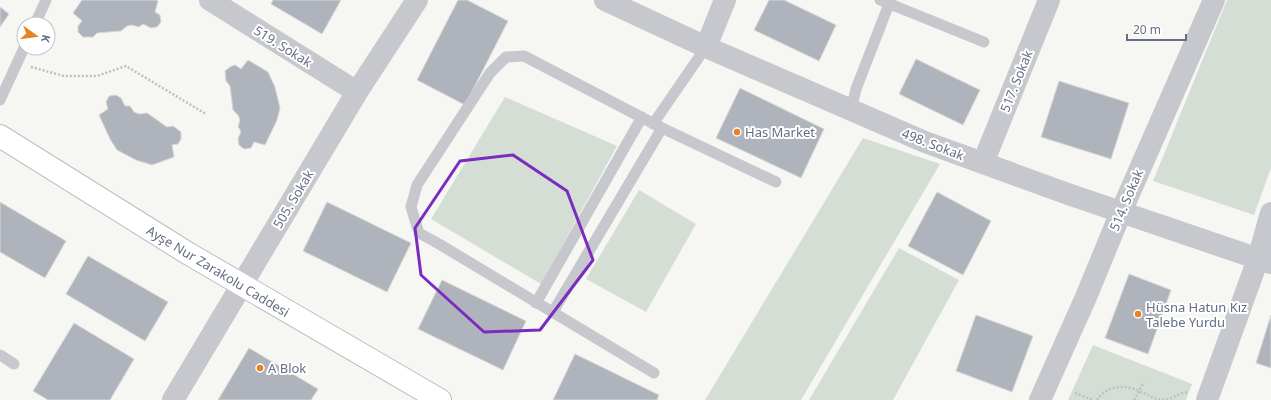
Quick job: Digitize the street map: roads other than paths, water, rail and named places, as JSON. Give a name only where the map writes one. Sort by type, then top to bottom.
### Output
[{"type":"street","name":"519. Sokak","points":[[210,0],[357,92]]},
{"type":"street","name":"505. Sokak","points":[[173,400],[357,92],[418,0]]},
{"type":"street","name":"498. Sokak","points":[[606,0],[706,47],[925,142],[1264,261]]},
{"type":"street","points":[[706,47],[725,0]]},
{"type":"street","name":"517. Sokak","points":[[983,163],[1049,0]]},
{"type":"street","name":"514. Sokak","points":[[1040,400],[1214,0]]},
{"type":"street","name":"Ayşe Nur Zarakolu Caddesi","points":[[1,138],[189,254],[440,400]]},
{"type":"street","points":[[1210,393],[1264,261],[1271,213]]},
{"type":"lane","points":[[39,16],[46,0]]},
{"type":"lane","points":[[851,110],[856,89],[884,2],[984,42]]},
{"type":"lane","points":[[553,312],[658,126],[706,47]]},
{"type":"lane","points":[[0,100],[20,56]]},
{"type":"lane","points":[[654,373],[419,233],[411,207],[417,185],[490,73],[506,57],[524,56],[658,126],[776,182]]},
{"type":"lane","points":[[536,303],[642,117]]},
{"type":"lane","points":[[0,355],[14,364]]},
{"type":"place","name":"Has Market","points":[[737,132]]},
{"type":"place","name":"Hüsna Hatun Kız Talebe Yurdu","points":[[1138,314]]},
{"type":"place","name":"A Blok","points":[[260,368]]}]
